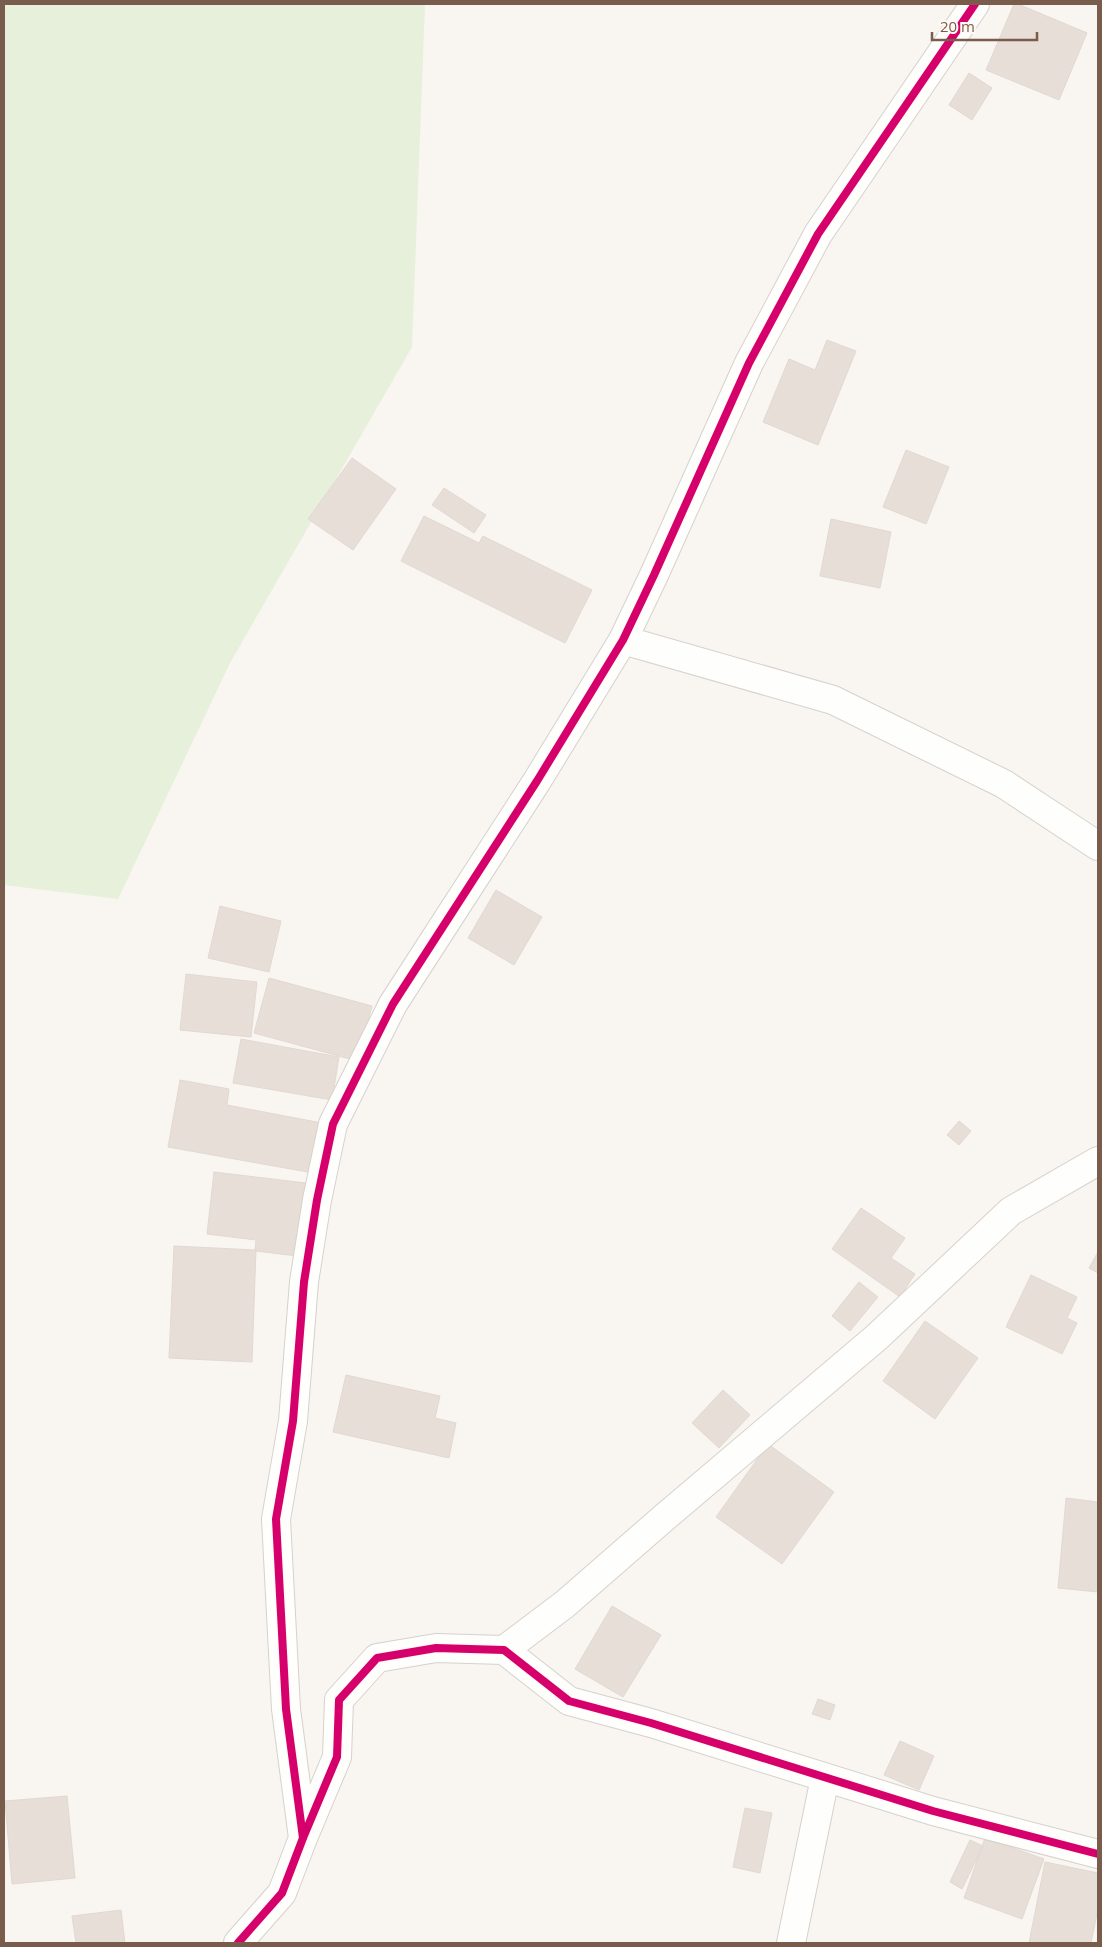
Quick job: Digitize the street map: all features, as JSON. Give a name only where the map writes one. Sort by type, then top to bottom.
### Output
[{"type":"street","points":[[303,1838],[286,1709],[276,1519],[293,1421],[304,1282],[317,1200],[333,1124],[392,1004],[537,781],[623,640],[749,363],[818,234],[975,4]]},
{"type":"street","points":[[623,640],[833,700],[1004,784],[1098,846]]},
{"type":"street","points":[[504,1650],[565,1604],[878,1337],[1011,1211],[1098,1161]]},
{"type":"street","points":[[238,1943],[282,1893],[337,1758],[339,1700],[377,1658],[436,1648],[504,1650],[569,1700],[670,1729],[933,1811],[1098,1854]]},
{"type":"street","points":[[791,1943],[825,1778]]},
{"type":"green space","points":[[4,4],[425,4],[412,347],[230,663],[118,899],[4,885]]},
{"type":"building","points":[[1014,4],[1087,33],[1059,100],[986,70]]},
{"type":"building","points":[[969,73],[992,88],[972,120],[949,105]]},
{"type":"building","points":[[827,340],[856,351],[818,445],[763,422],[789,359],[815,370]]},
{"type":"building","points":[[906,450],[949,467],[926,524],[883,507]]},
{"type":"building","points":[[352,458],[396,489],[353,550],[308,519]]},
{"type":"building","points":[[444,488],[486,515],[474,533],[432,505]]},
{"type":"building","points":[[424,516],[479,543],[483,536],[592,590],[565,643],[401,561]]},
{"type":"building","points":[[831,519],[891,532],[880,588],[820,576]]},
{"type":"building","points":[[496,890],[542,917],[514,965],[468,938]]},
{"type":"building","points":[[220,906],[281,921],[269,972],[208,958]]},
{"type":"building","points":[[186,974],[257,982],[251,1037],[180,1030]]},
{"type":"building","points":[[269,978],[372,1006],[357,1061],[254,1033]]},
{"type":"building","points":[[241,1039],[339,1057],[332,1100],[233,1083]]},
{"type":"building","points":[[180,1080],[229,1089],[227,1105],[322,1123],[313,1173],[168,1147]]},
{"type":"building","points":[[959,1121],[971,1131],[959,1145],[947,1135]]},
{"type":"building","points":[[214,1172],[306,1183],[298,1256],[255,1251],[256,1240],[207,1234]]},
{"type":"building","points":[[861,1208],[905,1238],[891,1258],[915,1274],[900,1297],[832,1249]]},
{"type":"building","points":[[174,1246],[256,1250],[252,1362],[169,1358]]},
{"type":"building","points":[[1098,1252],[1098,1273],[1089,1268]]},
{"type":"building","points":[[1031,1275],[1077,1297],[1067,1318],[1077,1323],[1062,1354],[1006,1327]]},
{"type":"building","points":[[859,1282],[878,1297],[850,1331],[832,1316]]},
{"type":"building","points":[[925,1321],[978,1358],[935,1419],[883,1381]]},
{"type":"building","points":[[346,1375],[440,1396],[435,1418],[456,1423],[449,1458],[333,1432]]},
{"type":"building","points":[[723,1390],[750,1415],[719,1448],[692,1423]]},
{"type":"building","points":[[768,1444],[834,1492],[782,1564],[716,1517]]},
{"type":"building","points":[[1066,1498],[1098,1502],[1098,1592],[1058,1588]]},
{"type":"building","points":[[612,1606],[661,1635],[623,1697],[575,1669]]},
{"type":"building","points":[[818,1699],[835,1705],[830,1720],[812,1714]]},
{"type":"building","points":[[900,1741],[934,1756],[919,1790],[884,1775]]},
{"type":"building","points":[[67,1796],[75,1878],[12,1884],[5,1801]]},
{"type":"building","points":[[745,1808],[772,1813],[760,1873],[733,1867]]},
{"type":"building","points":[[985,1838],[1044,1859],[1022,1919],[964,1898]]},
{"type":"building","points":[[970,1840],[983,1846],[962,1889],[950,1882]]},
{"type":"building","points":[[1045,1862],[1098,1873],[1098,1909],[1091,1943],[1029,1943]]},
{"type":"building","points":[[121,1910],[125,1943],[76,1943],[72,1916]]},
{"type":"cycle path","points":[[303,1838],[286,1709],[276,1519],[293,1421],[304,1282],[317,1200],[333,1124],[393,1004],[537,781],[623,640],[749,363],[818,234],[975,4]]},
{"type":"cycle path","points":[[238,1943],[282,1893],[337,1757],[339,1700],[377,1658],[436,1648],[504,1650],[569,1701],[651,1723],[933,1811],[1098,1854]]}]
